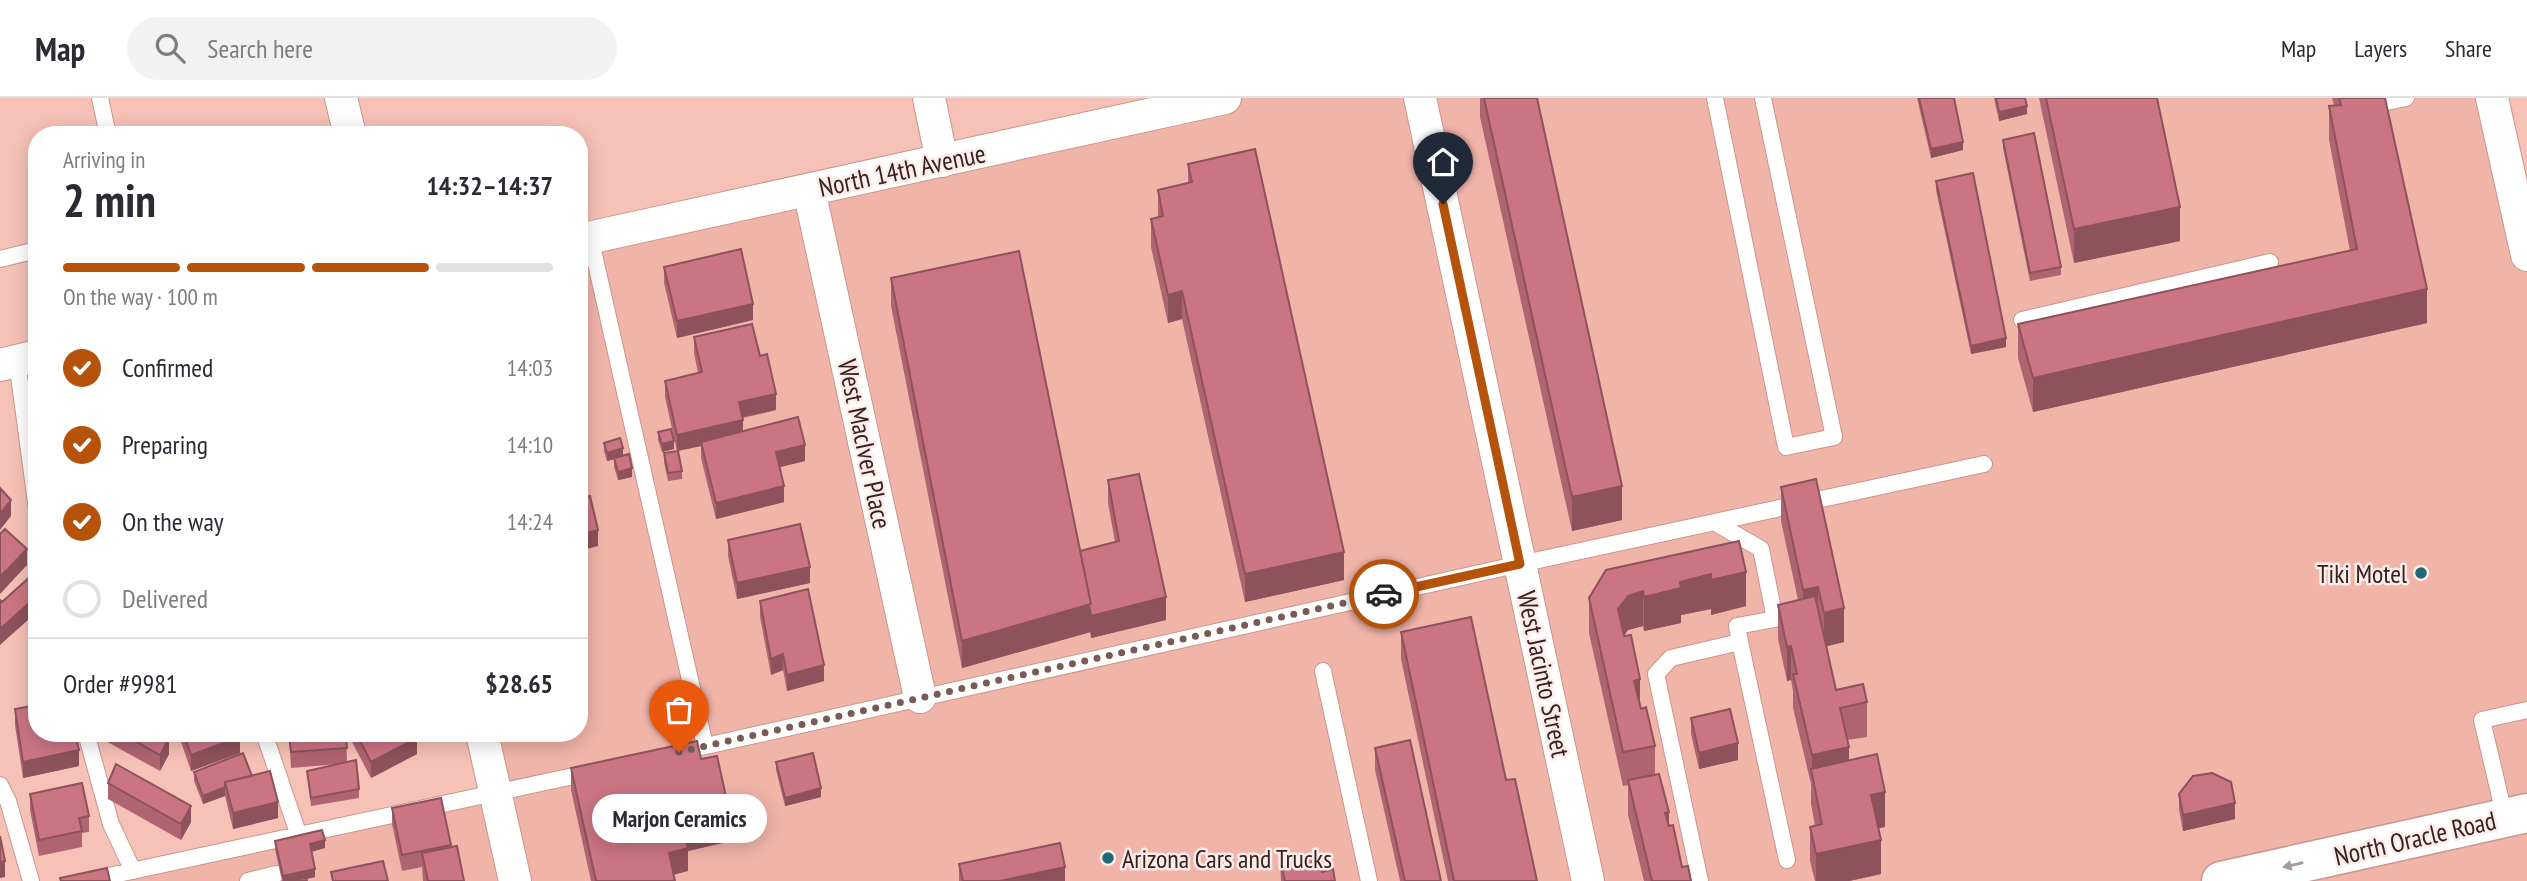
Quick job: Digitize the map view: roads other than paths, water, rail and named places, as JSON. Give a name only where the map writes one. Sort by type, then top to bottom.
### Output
[{"type":"main road","name":"North Oracle Road","points":[[2221,881],[2516,815]]},
{"type":"street","points":[[341,98],[348,126]]},
{"type":"street","points":[[929,98],[942,161]]},
{"type":"street","name":"North 14th Avenue","points":[[588,238],[1225,98]]},
{"type":"street","name":"West Jacinto Street","points":[[1420,98],[1588,881]]},
{"type":"street","points":[[2492,98],[2527,256]]},
{"type":"street","name":"West MacIver Place","points":[[809,190],[920,697]]},
{"type":"street","points":[[484,742],[515,881]]},
{"type":"lane","points":[[100,98],[106,126]]},
{"type":"lane","points":[[1715,98],[1786,447],[1834,437],[1763,98]]},
{"type":"lane","points":[[2373,105],[2406,98]]},
{"type":"lane","points":[[0,259],[28,252]]},
{"type":"lane","points":[[588,252],[705,746]]},
{"type":"lane","points":[[2022,320],[2270,262]]},
{"type":"lane","points":[[18,361],[28,439]]},
{"type":"lane","points":[[666,755],[1520,564],[1984,464]]},
{"type":"lane","points":[[1714,522],[1761,550],[1775,619],[1737,626],[1787,860]]},
{"type":"lane","points":[[1700,881],[1656,674],[1671,658],[1740,642]]},
{"type":"lane","points":[[1323,671],[1369,881]]},
{"type":"lane","points":[[2516,815],[2482,720],[2527,710]]},
{"type":"lane","points":[[88,742],[111,824],[133,871]]},
{"type":"lane","points":[[267,742],[299,835]]},
{"type":"lane","points":[[85,881],[614,767]]},
{"type":"lane","points":[[0,785],[8,801],[31,881]]},
{"type":"lane","points":[[248,881],[276,874]]},
{"type":"place","name":"Tiki Motel","points":[[2421,573]]},
{"type":"place","name":"Marjon Ceramics","points":[[679,752]]},
{"type":"place","name":"Arizona Cars and Trucks","points":[[1108,858]]}]
